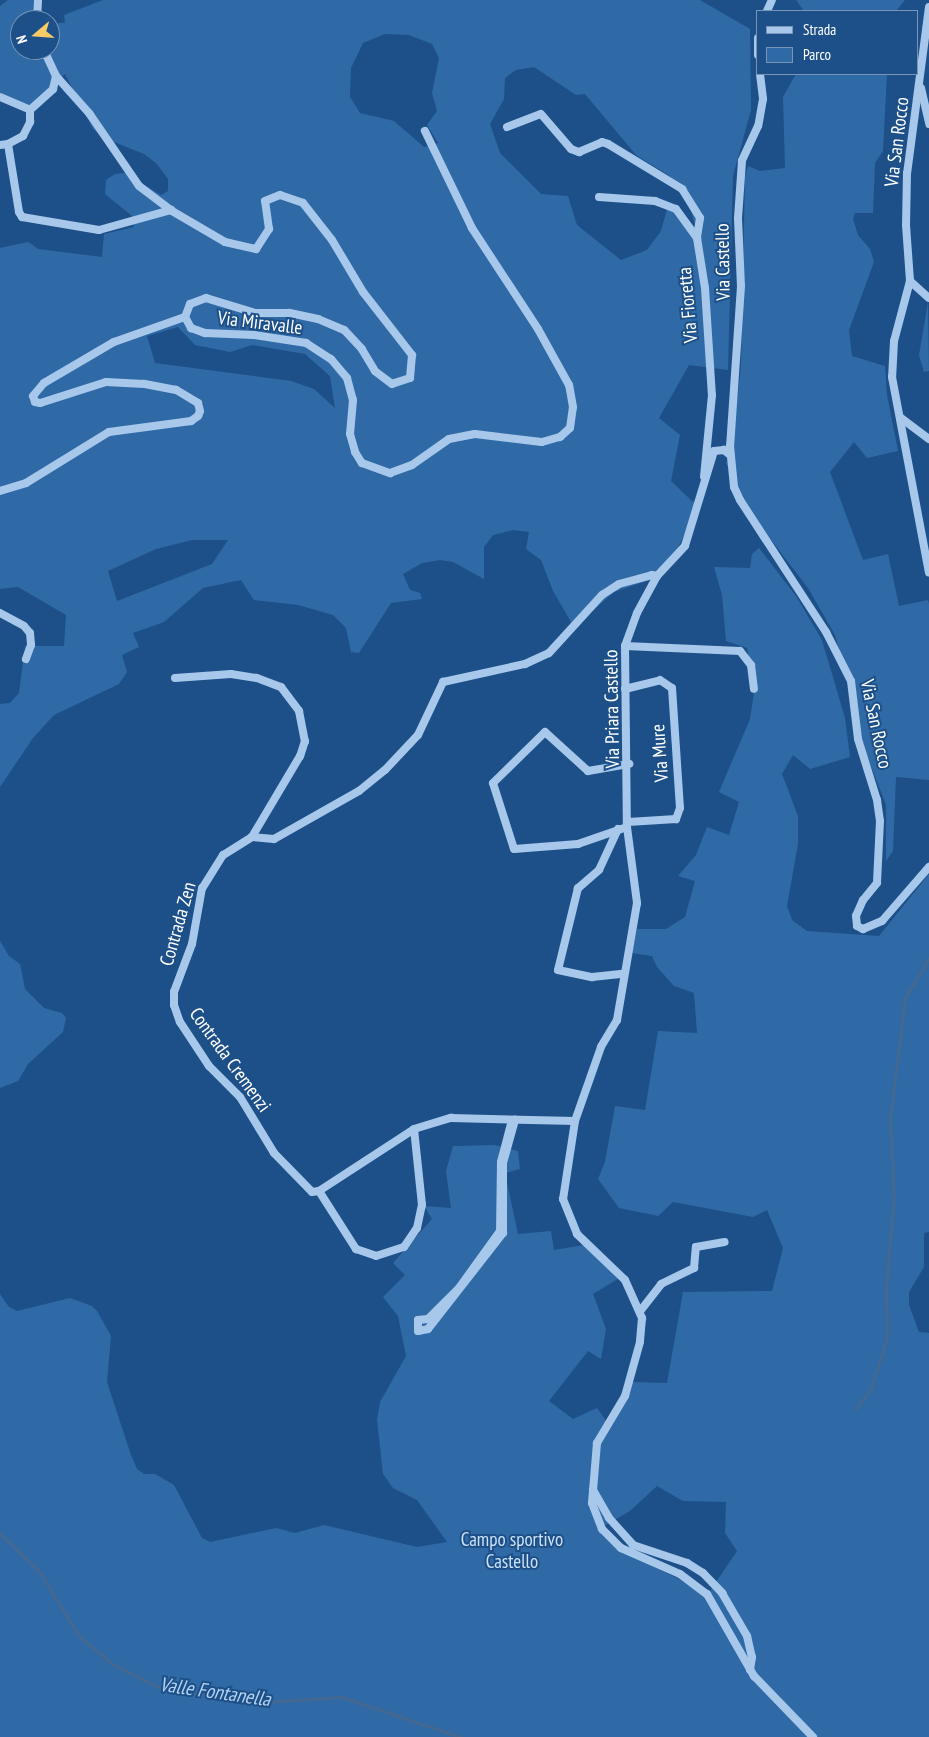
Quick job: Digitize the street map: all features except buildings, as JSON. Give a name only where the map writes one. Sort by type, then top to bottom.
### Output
[{"type":"street","name":"Via San Rocco","points":[[929,7],[907,174],[906,225],[910,281],[894,341],[892,377],[929,573]]},
{"type":"street","points":[[0,491],[26,483],[109,432],[191,421],[198,416],[200,411],[198,404],[176,390],[144,384],[106,382],[40,403],[35,402],[33,396],[44,383],[114,342],[185,317],[190,304],[206,298],[255,313],[289,313],[318,319],[344,330],[362,349],[375,371],[392,384],[410,378],[412,355],[363,292],[332,240],[303,203],[280,195],[265,201],[269,229],[256,249],[225,242],[171,210],[139,186],[89,113],[56,76],[49,60]]},
{"type":"street","name":"Via Castello","points":[[730,454],[741,286],[738,218],[742,161],[758,126],[763,99],[760,75]]},
{"type":"street","points":[[56,76],[53,89],[30,110],[30,122],[23,136],[4,145],[19,212],[22,217],[99,230],[171,210]]},
{"type":"street","points":[[920,86],[929,124]]},
{"type":"street","points":[[0,97],[30,110]]},
{"type":"street","points":[[507,127],[541,114],[572,148],[579,152],[602,142],[608,144],[682,189],[700,218],[697,238]]},
{"type":"street","name":"Via Miravalle","points":[[185,317],[191,328],[205,334],[254,336],[306,343],[331,359],[347,378],[354,400],[350,434],[355,452],[362,463],[390,474],[412,465],[449,439],[475,434],[542,442],[560,437],[570,428],[573,407],[569,385],[538,329],[472,228],[425,131]]},
{"type":"street","name":"Via Fioretta","points":[[599,197],[655,201],[676,209],[697,238],[705,288],[712,395],[705,482]]},
{"type":"street","points":[[910,281],[929,298]]},
{"type":"street","points":[[901,418],[929,439]]},
{"type":"street","name":"Via Priara Castello","points":[[641,1310],[625,1280],[577,1234],[568,1216],[563,1199],[564,1179],[575,1121],[601,1047],[616,1020],[637,903],[628,824],[629,764],[625,646],[637,613],[657,576],[685,546],[714,451],[724,450],[730,454]]},
{"type":"street","name":"Via San Rocco","points":[[730,454],[736,494],[826,632],[851,681],[858,739],[877,800],[880,821],[877,883],[863,900],[856,916],[857,926],[863,929],[882,921],[929,867]]},
{"type":"street","points":[[175,678],[231,674],[257,678],[281,687],[300,711],[305,741],[300,756],[252,837],[274,839],[359,791],[385,770],[418,735],[443,682],[525,664],[549,653],[602,595],[619,584],[652,575],[657,576]]},
{"type":"street","points":[[0,613],[24,626],[30,633],[32,645],[26,659]]},
{"type":"street","points":[[625,646],[740,651],[750,665],[754,689]]},
{"type":"street","name":"Via Mure","points":[[625,689],[660,680],[672,688],[680,808],[676,818],[628,824]]},
{"type":"street","points":[[628,824],[578,844],[514,849],[493,783],[545,732],[588,771],[629,764]]},
{"type":"street","points":[[618,829],[599,870],[578,888],[558,970],[592,977],[623,974]]},
{"type":"street","name":"Contrada Zen","points":[[174,1009],[174,992],[192,944],[202,888],[223,855],[252,837]]},
{"type":"street","name":"Contrada Cremenzi","points":[[174,1009],[210,1066],[240,1097],[274,1153],[312,1192],[319,1191],[356,1249],[376,1256],[404,1247],[417,1228],[422,1204],[414,1129]]},
{"type":"street","points":[[319,1191],[414,1129],[452,1118],[575,1121]]},
{"type":"street","points":[[513,1120],[503,1163],[503,1233],[428,1329],[418,1330],[418,1320],[428,1319],[459,1288],[500,1230],[501,1162],[513,1120]]},
{"type":"street","points":[[725,1242],[696,1247],[694,1268],[661,1284],[641,1310],[640,1342],[626,1396],[597,1443],[592,1503],[602,1530],[621,1548],[680,1574],[707,1594],[750,1670],[813,1737]]},
{"type":"street","points":[[593,1490],[609,1518],[633,1544],[687,1563],[703,1572],[722,1592],[747,1636],[752,1657],[750,1670]]},
{"type":"green space","points":[[8,0],[34,0],[35,10],[10,10],[10,60],[60,60],[60,23],[65,23],[64,15],[103,0],[700,0],[750,29],[751,110],[733,176],[728,370],[689,365],[659,418],[680,435],[671,481],[693,502],[694,499],[694,514],[678,548],[649,580],[614,592],[574,627],[553,591],[541,560],[526,549],[529,532],[513,530],[493,535],[484,547],[484,579],[453,562],[440,560],[422,563],[403,574],[410,590],[420,593],[422,599],[391,603],[359,653],[351,652],[346,628],[333,615],[298,605],[254,600],[241,580],[203,588],[164,622],[133,633],[139,647],[122,655],[127,672],[119,684],[54,715],[33,738],[0,787],[0,704],[10,703],[19,693],[25,646],[64,646],[66,615],[18,587],[0,589],[0,248],[28,242],[38,249],[102,257],[104,234],[134,227],[132,216],[105,194],[106,180],[115,174],[125,173],[161,195],[168,191],[168,179],[157,164],[144,154],[104,138],[93,129],[65,74],[31,107],[0,93],[0,6]],"holes":[[[385,34],[409,35],[432,44],[439,58],[432,93],[437,111],[427,125],[438,143],[424,147],[394,121],[360,113],[350,97],[351,68],[363,43]],[[534,67],[576,95],[585,94],[636,155],[668,175],[685,190],[696,229],[677,206],[667,209],[661,231],[647,250],[621,260],[577,225],[568,196],[541,194],[500,153],[490,124],[504,99],[505,78],[516,70]],[[178,327],[195,345],[230,352],[252,345],[305,354],[330,376],[335,408],[314,389],[291,381],[155,363],[147,336]],[[192,540],[228,540],[212,564],[117,601],[108,571],[156,549]]]},
{"type":"green space","points":[[796,0],[905,0],[897,10],[803,10]]},
{"type":"green space","points":[[795,75],[887,75],[883,151],[875,163],[873,213],[855,213],[853,219],[858,235],[870,249],[874,262],[849,330],[852,356],[885,366],[887,395],[898,451],[867,458],[854,442],[830,472],[863,560],[888,554],[899,606],[928,600],[929,604],[929,780],[896,777],[893,851],[886,861],[886,805],[866,753],[835,635],[808,588],[749,511],[726,463],[732,444],[741,366],[745,177],[748,166],[760,171],[785,168],[783,97]]},
{"type":"green space","points":[[928,302],[929,371],[924,372],[919,355]]},
{"type":"green space","name":"Campo sportivo Castello","points":[[759,548],[796,596],[822,640],[845,718],[850,757],[810,769],[793,755],[782,774],[798,816],[798,844],[787,906],[792,920],[807,931],[879,936],[929,874],[929,1232],[924,1233],[924,1267],[909,1292],[909,1305],[919,1332],[929,1333],[929,1737],[0,1737],[0,1294],[9,1307],[17,1311],[70,1298],[92,1306],[97,1311],[111,1336],[107,1382],[137,1469],[144,1474],[155,1474],[174,1485],[202,1538],[210,1542],[276,1528],[295,1533],[324,1525],[417,1547],[447,1542],[417,1500],[393,1488],[383,1474],[377,1420],[380,1402],[406,1356],[398,1316],[383,1297],[405,1275],[393,1263],[432,1219],[424,1206],[451,1208],[446,1171],[453,1146],[495,1145],[518,1151],[520,1169],[505,1173],[518,1234],[551,1231],[554,1250],[584,1245],[621,1277],[593,1294],[606,1329],[601,1359],[588,1351],[549,1401],[573,1419],[597,1408],[609,1425],[631,1382],[667,1383],[683,1292],[772,1291],[783,1248],[767,1210],[753,1217],[673,1202],[658,1216],[619,1208],[598,1179],[605,1162],[615,1106],[645,1110],[658,1031],[697,1033],[694,993],[674,986],[657,967],[652,956],[632,953],[637,929],[666,929],[685,917],[695,881],[678,876],[696,855],[707,827],[729,835],[739,802],[719,792],[750,719],[755,686],[747,648],[726,641],[722,595],[714,567],[750,568],[752,554]],"holes":[[[657,1486],[683,1501],[726,1502],[725,1533],[737,1551],[706,1597],[681,1580],[625,1553],[602,1527],[630,1511]]]},
{"type":"green space","points":[[0,941],[9,956],[20,964],[25,989],[44,1008],[62,1013],[66,1018],[63,1032],[28,1064],[18,1081],[0,1088]]},
{"type":"waterway","points":[[856,1409],[871,1388],[887,1338],[886,1286],[894,1198],[890,1119],[905,998],[929,958]]},
{"type":"waterway","name":"Valle Fontanella","points":[[0,1533],[40,1572],[80,1637],[114,1665],[158,1687],[263,1702],[342,1697],[461,1737]]}]
